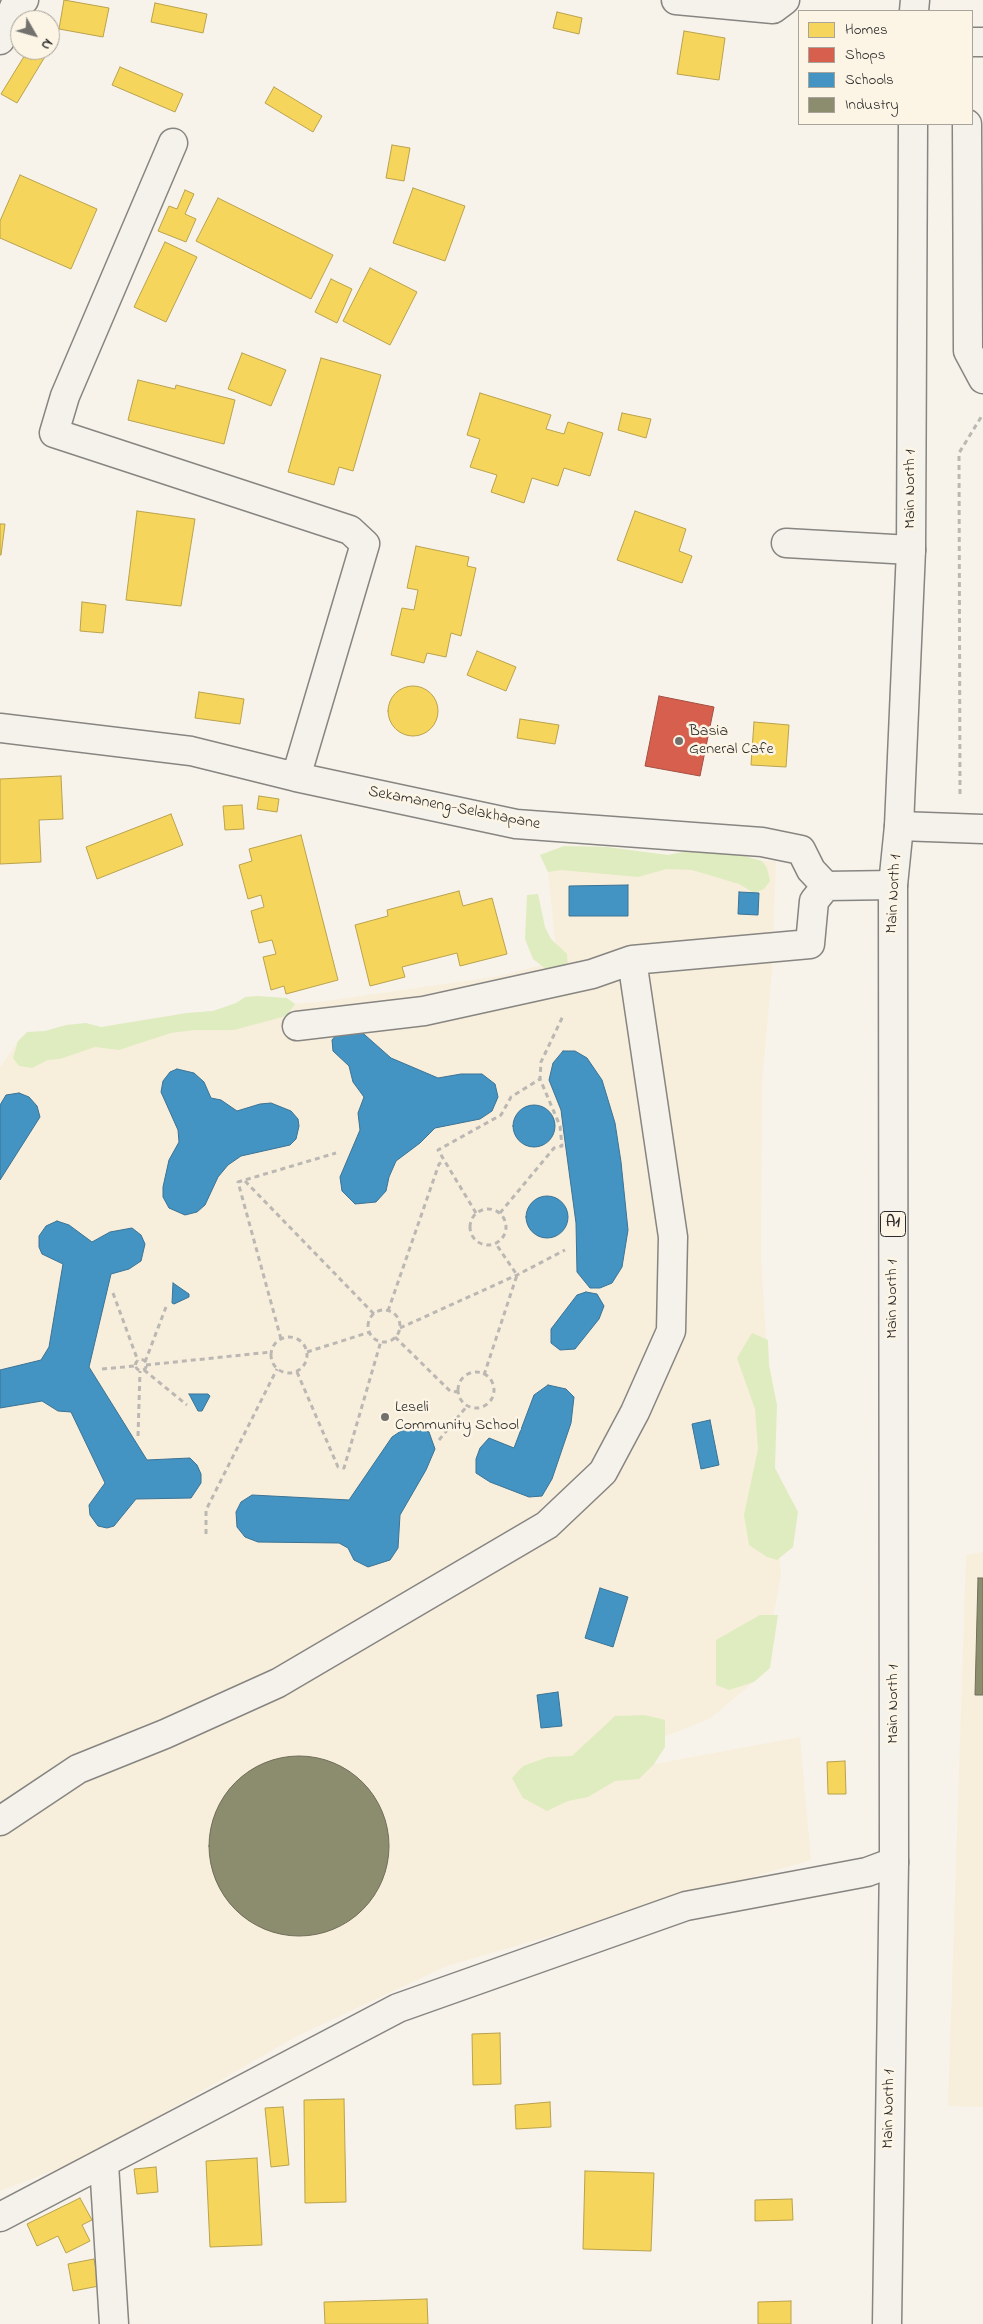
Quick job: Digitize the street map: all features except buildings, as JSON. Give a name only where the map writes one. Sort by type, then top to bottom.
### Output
[{"type":"street","points":[[0,40],[15,6],[24,0]]},
{"type":"street","points":[[676,0],[773,9],[785,0]]},
{"type":"street","name":"Main North 1","points":[[887,2324],[894,1862],[892,885],[899,826],[911,550],[913,125]]},
{"type":"street","points":[[967,125],[968,351],[983,379]]},
{"type":"street","points":[[173,143],[65,396],[54,433],[350,530],[366,544],[296,777]]},
{"type":"street","points":[[786,543],[911,550]]},
{"type":"street","name":"Sekamaneng-Selakhapane","points":[[0,728],[191,751],[296,777],[516,824],[762,842],[801,850],[811,870],[826,886]]},
{"type":"street","points":[[899,826],[972,828]]},
{"type":"street","points":[[297,1026],[424,1011],[574,978],[632,960],[810,944],[814,901],[826,886],[892,885]]},
{"type":"street","points":[[0,1821],[78,1770],[165,1734],[278,1683],[547,1525],[603,1472],[635,1412],[671,1331],[673,1237],[632,960]]},
{"type":"street","points":[[0,2217],[398,2008],[686,1906],[867,1872],[894,1862]]},
{"type":"street","points":[[104,2164],[114,2324]]},
{"type":"path","points":[[972,828],[959,453],[983,414]]},
{"type":"path","points":[[500,1213],[554,1148],[562,1146],[560,1126],[540,1079],[541,1062],[574,992],[574,978]]},
{"type":"path","points":[[476,1213],[438,1150],[501,1114],[510,1097],[540,1079]]},
{"type":"path","points":[[281,1339],[238,1182],[336,1152]]},
{"type":"path","points":[[388,1311],[439,1164],[444,1160]]},
{"type":"path","points":[[245,1181],[374,1314]]},
{"type":"path","points":[[484,1209],[492,1209],[500,1213],[505,1221],[506,1229],[503,1238],[496,1244],[487,1245],[479,1243],[472,1237],[469,1228],[470,1220],[476,1213],[484,1209]]},
{"type":"path","points":[[496,1244],[516,1275]]},
{"type":"path","points":[[400,1328],[516,1275],[565,1250]]},
{"type":"path","points":[[484,1374],[516,1275]]},
{"type":"path","points":[[113,1293],[138,1361],[136,1366]]},
{"type":"path","points":[[138,1436],[142,1370],[166,1307]]},
{"type":"path","points":[[381,1310],[395,1314],[400,1321],[400,1328],[395,1337],[391,1340],[376,1340],[370,1332],[370,1320],[374,1314],[381,1310]]},
{"type":"path","points":[[307,1352],[370,1332]]},
{"type":"path","points":[[294,1337],[302,1342],[307,1352],[304,1366],[297,1372],[289,1374],[277,1369],[271,1352],[272,1348],[281,1339],[294,1337]]},
{"type":"path","points":[[395,1337],[450,1391],[458,1392]]},
{"type":"path","points":[[297,1372],[338,1467],[344,1468],[380,1341]]},
{"type":"path","points":[[138,1361],[146,1363],[271,1352]]},
{"type":"path","points":[[102,1369],[136,1366],[187,1405]]},
{"type":"path","points":[[206,1534],[206,1510],[277,1369]]},
{"type":"path","points":[[472,1372],[488,1376],[493,1384],[494,1393],[491,1401],[475,1409],[467,1406],[460,1400],[458,1392],[459,1383],[464,1376],[472,1372]]},
{"type":"path","points":[[440,1440],[467,1406]]},
{"type":"shaded area","name":"Leseli Community School","points":[[547,861],[776,861],[772,971],[762,1083],[761,1258],[781,1576],[767,1648],[770,1668],[711,1718],[547,1784],[800,1737],[811,1860],[447,1966],[297,2036],[86,2158],[0,2191],[0,1068],[18,1041],[187,1013],[319,1002],[500,976],[557,961]]},
{"type":"shaded area","points":[[983,1552],[983,2107],[948,2106],[966,1555]]},
{"type":"green space","points":[[564,846],[607,847],[668,855],[693,850],[709,852],[727,851],[762,861],[767,868],[770,881],[764,889],[754,893],[739,884],[692,870],[667,869],[638,877],[561,870],[548,872],[540,855]]},
{"type":"green space","points":[[538,894],[545,927],[551,939],[567,954],[568,970],[554,975],[533,959],[525,939],[527,895]]},
{"type":"green space","points":[[245,997],[287,998],[295,1004],[286,1016],[234,1030],[194,1030],[171,1033],[119,1050],[95,1047],[60,1059],[48,1060],[32,1068],[19,1066],[13,1058],[18,1041],[27,1032],[45,1031],[66,1025],[86,1023],[101,1027],[187,1013],[213,1011],[236,1003]]},
{"type":"green space","points":[[752,1333],[768,1340],[769,1365],[777,1405],[775,1468],[798,1512],[793,1547],[777,1560],[767,1557],[749,1545],[744,1515],[758,1449],[755,1409],[737,1358]]},
{"type":"green space","points":[[760,1615],[778,1615],[770,1668],[754,1682],[729,1690],[716,1685],[716,1640]]},
{"type":"green space","points":[[645,1715],[665,1720],[665,1747],[654,1764],[639,1779],[615,1781],[588,1797],[568,1801],[547,1811],[523,1798],[512,1778],[523,1766],[548,1757],[572,1756],[615,1716]]},
{"type":"place","name":"Basia General Cafe","points":[[679,741]]},
{"type":"place","name":"Leseli Community School","points":[[385,1417]]}]
